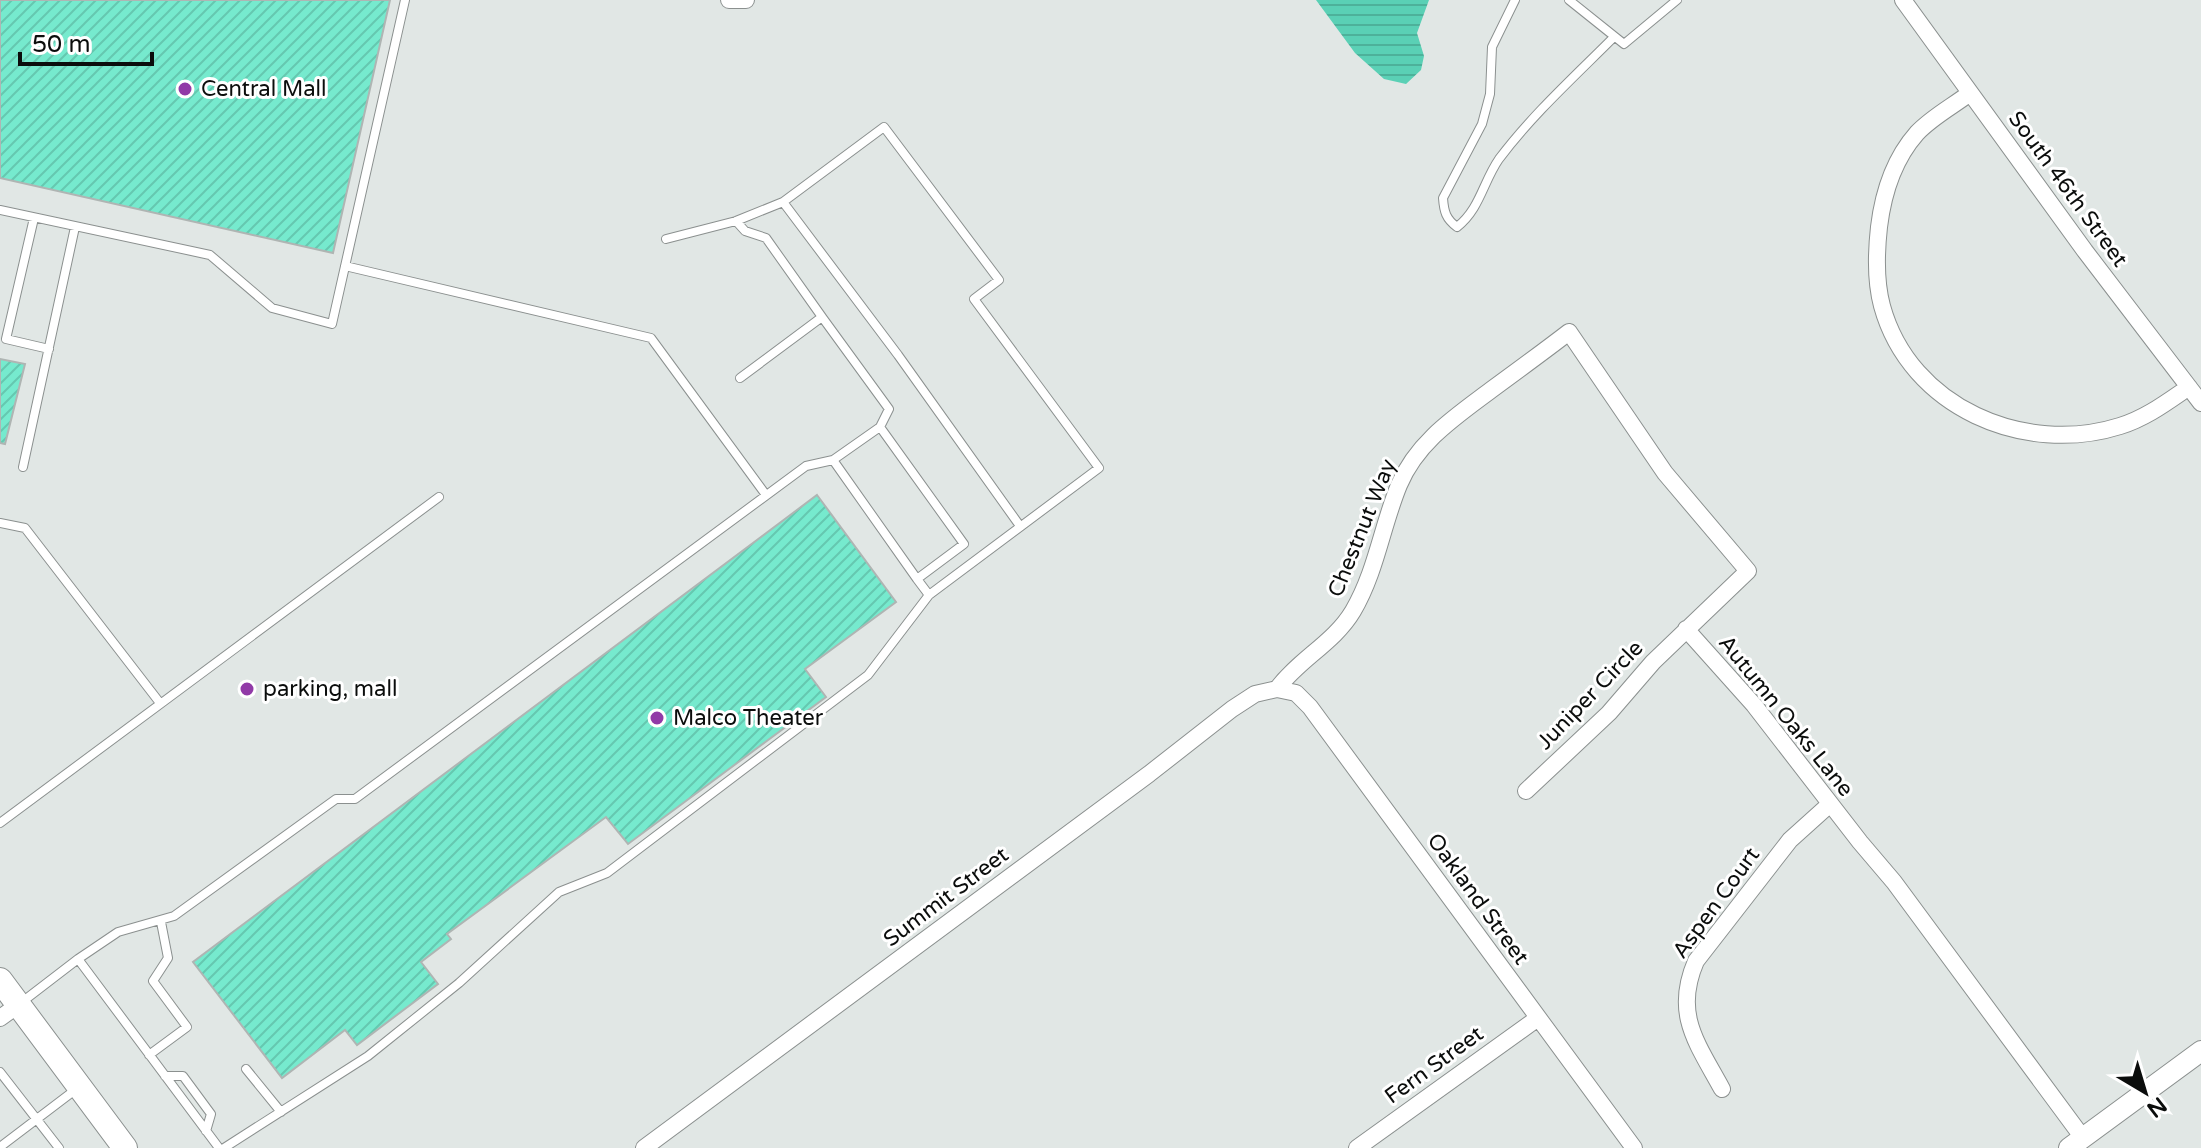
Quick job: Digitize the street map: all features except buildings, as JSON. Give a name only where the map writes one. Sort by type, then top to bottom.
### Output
[{"type":"main road","points":[[0,980],[9,1012],[79,1087],[125,1148]]},
{"type":"street","points":[[729,0],[746,0]]},
{"type":"street","name":"South 46th Street","points":[[1903,0],[2085,251],[2201,403]]},
{"type":"street","points":[[1970,93],[1918,133],[1898,161],[1885,194],[1876,269],[1885,316],[1907,356],[1938,390],[1960,408],[1995,425],[2038,435],[2065,436],[2119,426],[2159,408],[2189,387]]},
{"type":"street","name":"Autumn Oaks Lane","points":[[1569,332],[1665,473],[1748,571],[1686,629],[1754,705],[1894,882],[2076,1143]]},
{"type":"street","name":"Chestnut Way","points":[[1277,689],[1288,674],[1336,633],[1352,612],[1365,589],[1399,485],[1423,447],[1442,427],[1569,332]]},
{"type":"street","name":"Juniper Circle","points":[[1526,791],[1609,713],[1686,629]]},
{"type":"street","name":"Oakland Street","points":[[1277,689],[1296,693],[1310,707],[1634,1148]]},
{"type":"street","name":"Summit Street","points":[[644,1148],[1149,774],[1232,709],[1255,694],[1277,689]]},
{"type":"street","name":"Aspen Court","points":[[1722,1089],[1692,1035],[1686,1017],[1688,979],[1696,961],[1790,840],[1830,804]]},
{"type":"street","name":"Fern Street","points":[[1357,1148],[1538,1018]]},
{"type":"street","points":[[2076,1143],[2201,1051]]},
{"type":"lane","points":[[0,210],[210,255],[272,308],[332,324],[405,0]]},
{"type":"lane","points":[[1515,0],[1492,47],[1490,94],[1482,124],[1443,198],[1444,211],[1449,221],[1457,227],[1478,203],[1498,161],[1614,37]]},
{"type":"lane","points":[[1569,0],[1624,44],[1677,0]]},
{"type":"lane","points":[[78,959],[221,1148],[368,1056],[459,983],[559,892],[607,873],[868,675],[929,595],[1099,468],[974,299],[999,280],[884,127],[783,202],[736,221],[666,239]]},
{"type":"lane","points":[[783,202],[898,355],[1020,526]]},
{"type":"lane","points":[[34,218],[3,338],[49,349]]},
{"type":"lane","points":[[9,1012],[118,932],[174,916],[336,799],[355,799],[806,466],[833,460],[880,427],[889,409],[766,238],[745,231],[736,221]]},
{"type":"lane","points":[[23,467],[75,227]]},
{"type":"lane","points":[[345,266],[651,338],[766,495]]},
{"type":"lane","points":[[740,378],[822,317]]},
{"type":"lane","points":[[880,427],[964,544],[917,579]]},
{"type":"lane","points":[[833,460],[929,595]]},
{"type":"lane","points":[[0,823],[439,497]]},
{"type":"lane","points":[[0,523],[25,528],[160,703]]},
{"type":"lane","points":[[149,1055],[187,1027],[153,981],[168,958],[161,922]]},
{"type":"lane","points":[[246,1069],[281,1112]]},
{"type":"lane","points":[[0,1072],[59,1148]]},
{"type":"lane","points":[[165,1076],[183,1076],[211,1114],[206,1131]]},
{"type":"lane","points":[[0,1147],[79,1087]]},
{"type":"shaded area","points":[[1316,0],[1429,0],[1417,33],[1424,56],[1421,70],[1406,84],[1384,79],[1355,53]]},
{"type":"place","name":"Central Mall","points":[[185,89]]},
{"type":"place","name":"parking, mall","points":[[247,689]]},
{"type":"place","name":"Malco Theater","points":[[657,718]]}]
